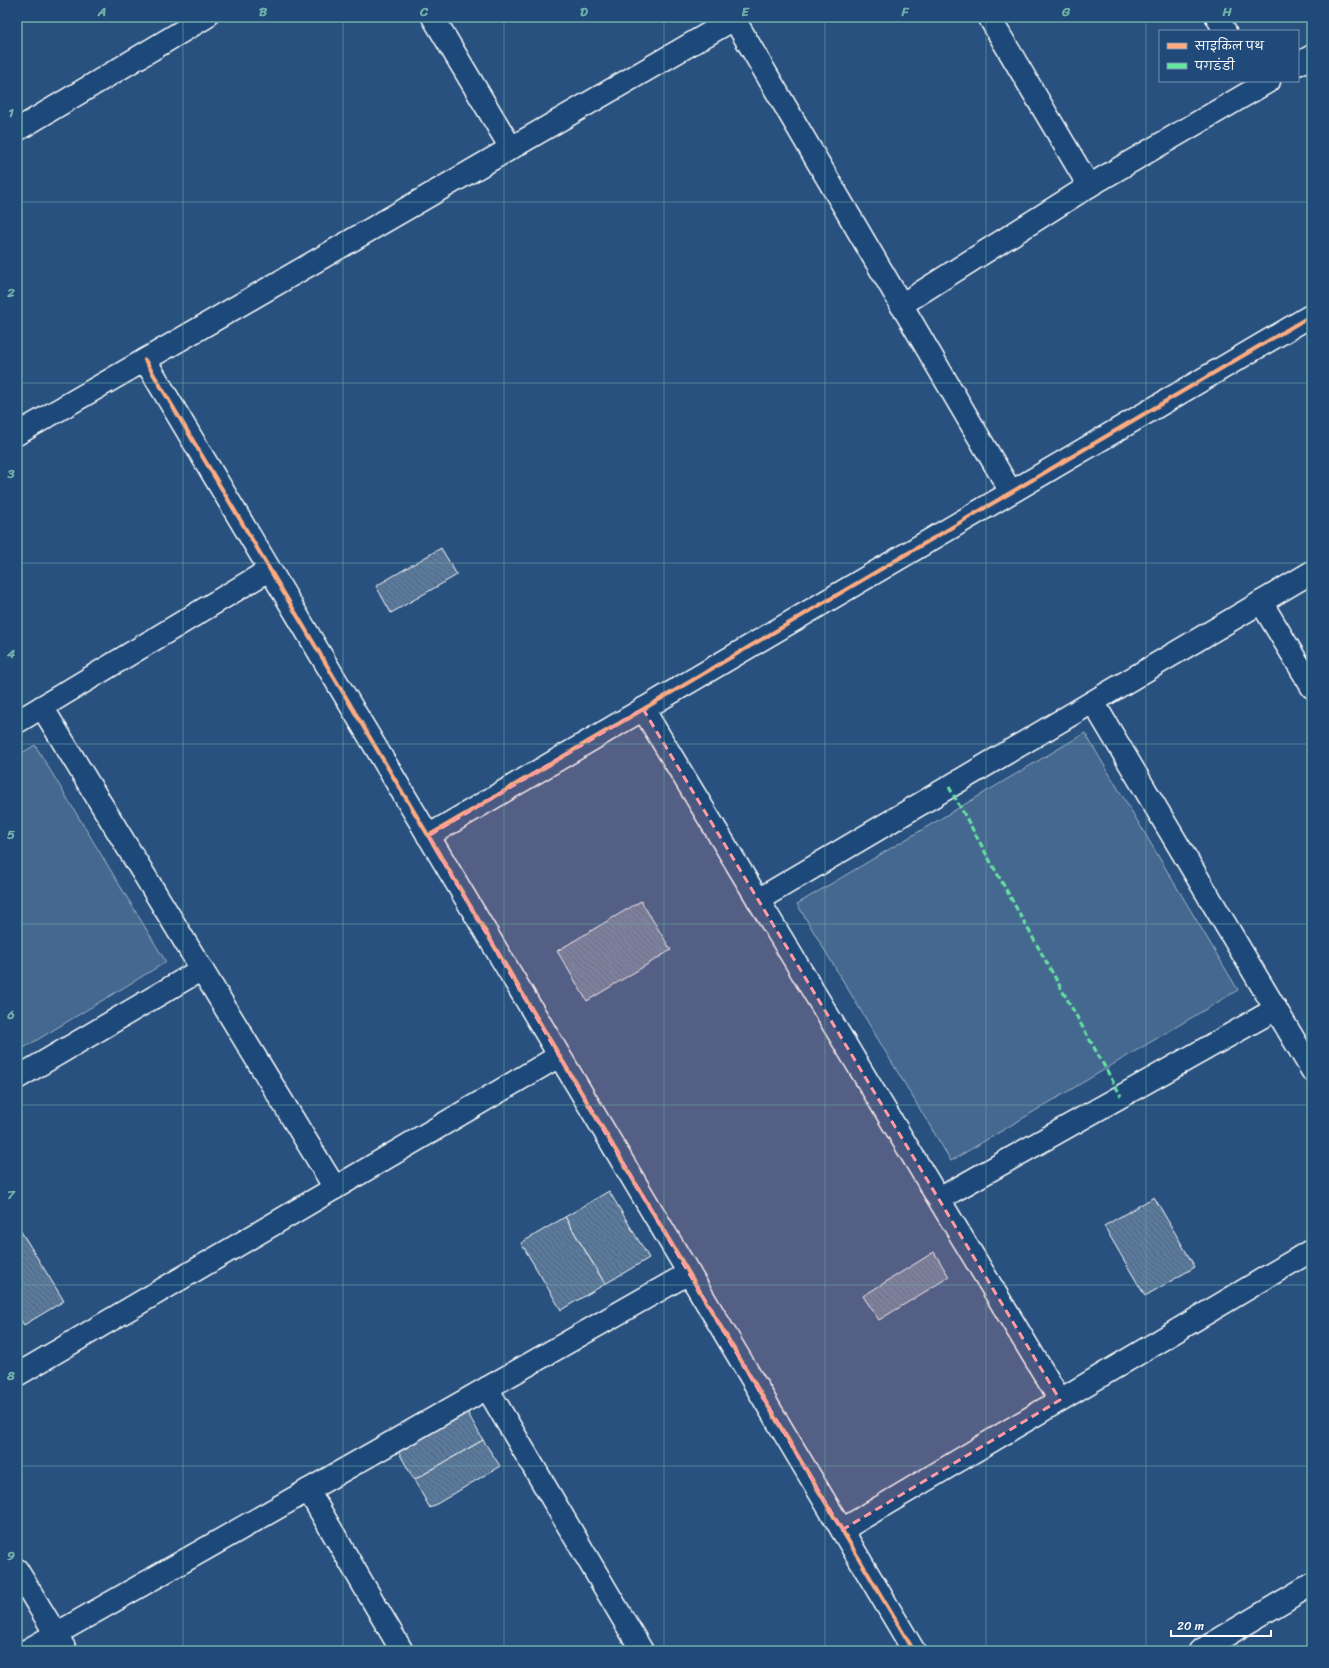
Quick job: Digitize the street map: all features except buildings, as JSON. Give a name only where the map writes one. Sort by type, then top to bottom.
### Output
[{"type":"street","points":[[17,130],[206,17]]},
{"type":"street","points":[[433,17],[510,148]]},
{"type":"street","points":[[989,17],[1089,186]]},
{"type":"street","points":[[1217,17],[1224,30]]},
{"type":"street","points":[[17,434],[734,18],[1011,492]]},
{"type":"street","points":[[1299,63],[1312,56]]},
{"type":"street","points":[[901,304],[1089,186],[1261,83]]},
{"type":"street","points":[[428,836],[1312,315]]},
{"type":"street","points":[[145,360],[914,1651]]},
{"type":"street","points":[[17,722],[269,570]]},
{"type":"street","points":[[758,900],[1312,572]]},
{"type":"street","points":[[1261,602],[1312,687]]},
{"type":"street","points":[[1093,702],[1312,1070]]},
{"type":"street","points":[[42,707],[335,1188]]},
{"type":"street","points":[[643,709],[1060,1400]]},
{"type":"street","points":[[17,1078],[202,969]]},
{"type":"street","points":[[939,1199],[1276,1009]]},
{"type":"street","points":[[17,1375],[559,1056]]},
{"type":"street","points":[[842,1530],[1312,1250]]},
{"type":"street","points":[[26,1651],[61,1643],[308,1490],[689,1273]]},
{"type":"street","points":[[487,1388],[636,1649]]},
{"type":"street","points":[[308,1490],[402,1651]]},
{"type":"street","points":[[17,1570],[61,1643]]},
{"type":"street","points":[[1200,1651],[1312,1584]]},
{"type":"highlighted area","points":[[643,709],[1060,1400],[842,1530],[428,836]]},
{"type":"shaded area","points":[[1085,733],[1238,990],[951,1161],[797,904]]},
{"type":"shaded area","points":[[35,745],[166,962],[17,1052],[17,756]]},
{"type":"marked path","points":[[949,787],[1121,1096]]},
{"type":"cycle path","points":[[428,836],[1312,315]]},
{"type":"cycle path","points":[[145,360],[914,1651]]}]
